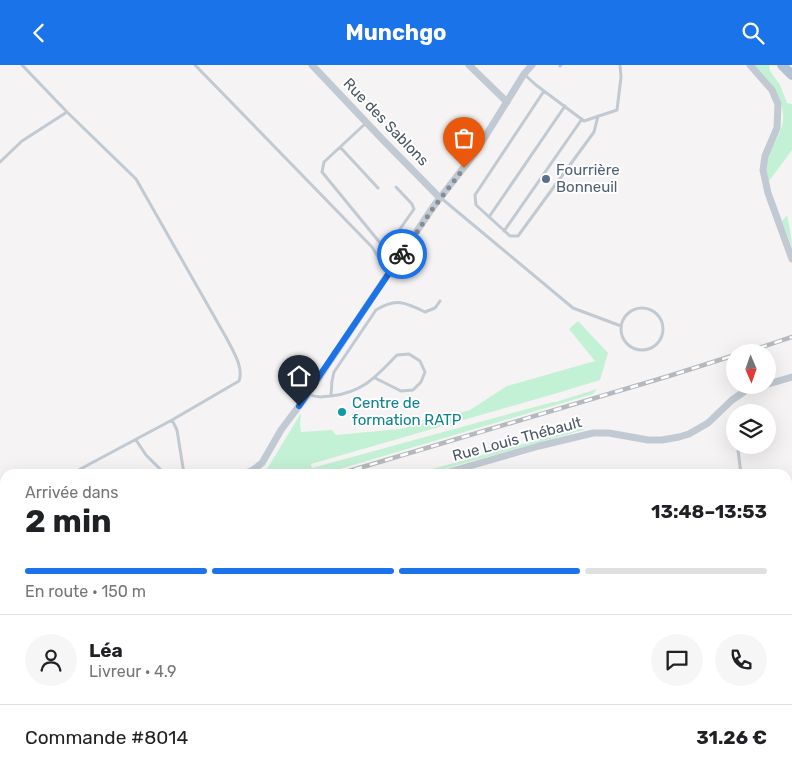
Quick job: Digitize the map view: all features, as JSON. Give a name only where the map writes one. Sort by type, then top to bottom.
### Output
[{"type":"main road","points":[[782,65],[792,75]]},
{"type":"street","name":"Rue des Sablons","points":[[312,65],[440,198]]},
{"type":"street","points":[[469,65],[507,102]]},
{"type":"street","points":[[255,469],[262,463],[440,198],[475,153],[532,65]]},
{"type":"street","points":[[750,65],[772,90],[778,104],[777,128],[765,156],[763,170],[768,193],[792,259]]},
{"type":"street","points":[[776,381],[792,377]]},
{"type":"street","name":"Rue Louis Thébault","points":[[459,469],[593,433],[609,433],[648,440],[679,437],[690,434],[708,423],[741,394]]},
{"type":"lane","points":[[22,65],[136,179],[227,339],[239,364],[241,377],[239,381],[172,420],[81,469]]},
{"type":"lane","points":[[195,65],[372,247],[380,259],[397,262]]},
{"type":"lane","points":[[524,75],[584,121],[617,110],[620,65]]},
{"type":"lane","points":[[544,91],[475,195],[476,205],[510,236],[518,236],[594,131],[598,116]]},
{"type":"lane","points":[[489,217],[565,106]]},
{"type":"lane","points":[[0,162],[22,141],[67,112]]},
{"type":"lane","points":[[504,231],[582,119]]},
{"type":"lane","points":[[366,122],[324,162],[322,172],[397,262]]},
{"type":"lane","points":[[340,147],[378,187]]},
{"type":"lane","points":[[386,249],[414,209],[412,204],[396,187]]},
{"type":"lane","points":[[440,198],[573,308],[621,326]]},
{"type":"lane","points":[[331,396],[334,372],[376,310],[395,303],[407,303],[425,312],[435,308],[440,301]]},
{"type":"lane","points":[[647,308],[658,315],[664,328],[663,335],[656,346],[642,350],[635,349],[624,340],[621,326],[623,319],[633,310],[647,308]]},
{"type":"lane","points":[[308,394],[320,398],[344,395],[364,386],[397,355],[410,354],[420,361],[425,373],[421,382],[413,390],[401,391],[375,377]]},
{"type":"lane","points":[[172,420],[177,430],[183,469]]},
{"type":"lane","points":[[136,440],[146,455],[159,469]]},
{"type":"lane","points":[[738,454],[740,469]]},
{"type":"green space","points":[[754,65],[769,65],[770,71],[780,85],[787,103],[792,104],[792,150],[769,181],[766,163],[782,126],[782,109],[780,100],[771,85]]},
{"type":"green space","points":[[787,215],[791,235],[792,247],[782,221]]},
{"type":"green space","points":[[578,321],[608,353],[600,380],[311,464],[312,468],[556,402],[597,389],[593,394],[340,469],[267,469],[301,413],[301,432],[332,430],[336,435],[400,429],[470,410],[507,386],[595,361],[569,329]]},
{"type":"green space","points":[[585,427],[583,430],[444,469],[432,469]]},
{"type":"railway","points":[[771,344],[792,337]]},
{"type":"railway","points":[[356,469],[726,358]]},
{"type":"way so far","points":[[402,254],[434,207],[464,168]]},
{"type":"place","name":"Fourrière Bonneuil","points":[[546,179]]},
{"type":"place","name":"Centre de formation RATP","points":[[342,412]]},
{"type":"route","points":[[299,406],[402,254]]}]
